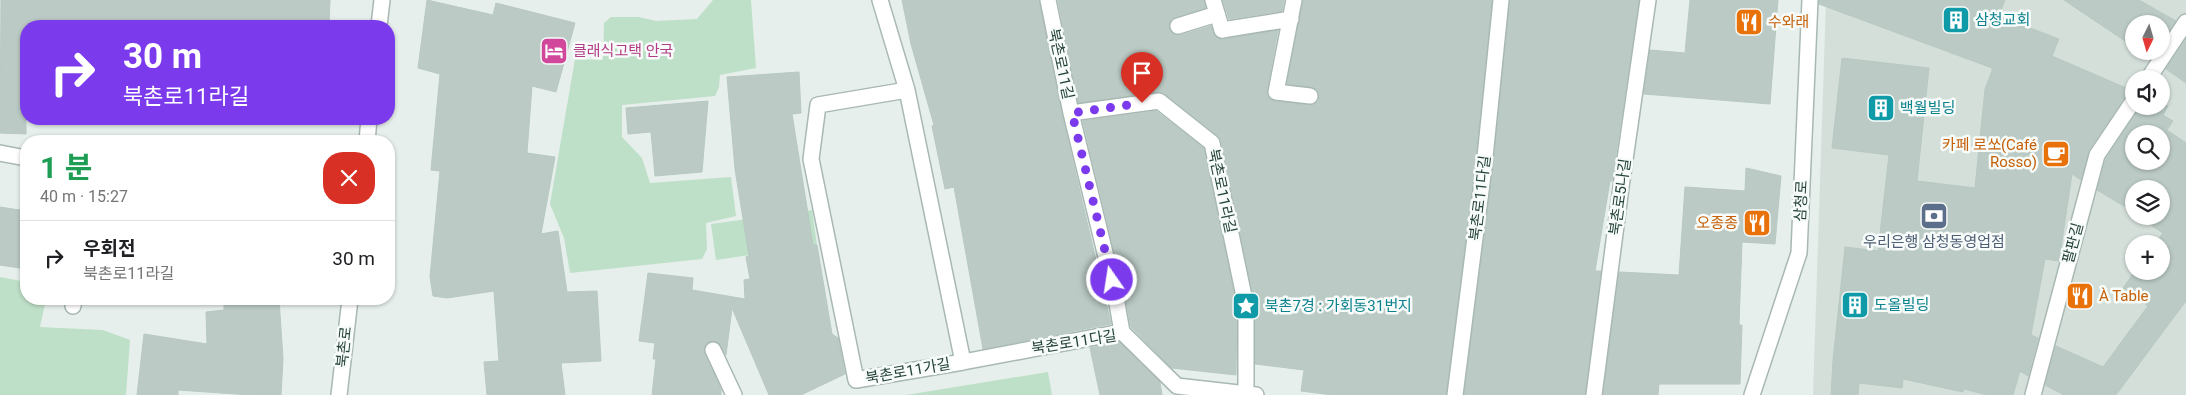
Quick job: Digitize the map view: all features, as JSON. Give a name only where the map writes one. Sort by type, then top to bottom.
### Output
[{"type":"street","points":[[380,20],[382,0]]},
{"type":"street","name":"북촌로11가길","points":[[880,0],[906,90],[962,362],[856,380],[811,159],[818,105],[906,90]]},
{"type":"street","name":"북촌로11길","points":[[1048,0],[1072,113],[1116,298],[1122,332]]},
{"type":"street","points":[[1294,0],[1276,92],[1310,96]]},
{"type":"street","name":"북촌로11다길","points":[[1455,395],[1484,167],[1502,0]]},
{"type":"street","name":"북촌로5나길","points":[[1594,395],[1621,186],[1648,0]]},
{"type":"street","name":"삼청로","points":[[1752,395],[1799,253],[1810,0]]},
{"type":"street","points":[[1178,26],[1215,7],[1222,30],[1291,19]]},
{"type":"street","points":[[2154,70],[2186,22]]},
{"type":"street","name":"북촌로11라길","points":[[1072,113],[1159,101],[1212,143],[1246,306],[1251,394]]},
{"type":"street","name":"팔판길","points":[[2033,395],[2097,155],[2125,113]]},
{"type":"street","points":[[0,153],[20,157]]},
{"type":"street","name":"북촌로","points":[[339,395],[349,305]]},
{"type":"street","name":"북촌로11다길","points":[[962,362],[1122,332],[1177,390],[1251,394]]},
{"type":"street","points":[[713,350],[734,395]]},
{"type":"shaded area","points":[[1826,0],[2186,0],[2186,395],[1813,395]]},
{"type":"green space","points":[[713,0],[751,0],[756,68],[720,75],[719,87],[715,96],[622,105],[622,137],[642,158],[650,183],[731,177],[736,216],[706,223],[707,249],[702,259],[570,273],[564,238],[550,204],[575,59],[603,60],[604,23],[611,17],[639,17],[656,21],[697,19]]},
{"type":"green space","points":[[812,210],[817,245],[716,260],[711,224]]},
{"type":"green space","points":[[0,277],[20,281],[20,305],[45,305],[40,327],[103,330],[130,340],[126,395],[0,395]]},
{"type":"green space","points":[[1048,372],[1052,395],[906,395]]},
{"type":"building","points":[[1,0],[330,0],[329,20],[20,20],[20,125],[26,125],[26,134],[0,133]]},
{"type":"building","points":[[427,0],[493,15],[496,3],[575,23],[556,92],[532,86],[527,153],[555,157],[541,234],[558,231],[567,292],[597,291],[601,361],[561,363],[565,395],[487,395],[484,362],[499,361],[494,291],[447,298],[433,296],[430,277],[440,171],[431,170],[440,74],[418,68]]},
{"type":"building","points":[[902,0],[1039,0],[1062,115],[1111,324],[983,349],[954,187],[945,189],[932,126],[934,125],[911,44]]},
{"type":"building","points":[[1058,0],[1204,0],[1206,8],[1172,19],[1169,24],[1171,32],[1181,35],[1211,26],[1215,36],[1223,39],[1278,30],[1267,96],[1275,101],[1309,105],[1318,101],[1319,93],[1316,89],[1287,84],[1303,0],[1492,0],[1475,166],[1446,395],[1333,395],[1301,391],[1304,370],[1255,364],[1255,304],[1221,140],[1162,92],[1078,103]]},
{"type":"building","points":[[1223,0],[1284,0],[1282,11],[1229,19]]},
{"type":"building","points":[[1510,0],[1639,0],[1612,181],[1610,181],[1595,271],[1601,271],[1585,395],[1464,395],[1493,168]]},
{"type":"building","points":[[1690,0],[1778,0],[1770,104],[1644,94],[1650,50],[1685,53]]},
{"type":"building","points":[[1819,0],[2005,0],[1999,16],[2059,39],[2052,56],[2125,88],[2125,96],[2089,150],[2081,180],[2072,174],[2059,261],[2045,259],[2031,335],[2038,338],[2028,376],[2020,371],[2013,395],[1987,395],[1964,389],[1963,392],[1903,379],[1902,388],[1859,383],[1858,395],[1831,395],[1845,247],[1878,251],[1889,155],[1832,148],[1842,58],[1929,68],[1917,181],[1975,188],[1985,89],[1992,68],[1819,4]]},
{"type":"building","points":[[2064,0],[2139,0],[2165,15],[2125,15],[2125,41]]},
{"type":"building","points":[[2170,18],[2176,21],[2170,29]]},
{"type":"building","points":[[2186,39],[2186,83],[2166,69]]},
{"type":"building","points":[[799,72],[801,113],[792,114],[813,245],[817,245],[832,334],[838,338],[845,374],[801,395],[769,395],[732,308],[726,355],[721,346],[714,341],[709,342],[704,349],[721,390],[721,395],[652,395],[656,359],[653,359],[655,343],[639,341],[648,273],[693,278],[692,290],[745,299],[744,280],[750,279],[746,257],[749,256],[735,169],[727,77]]},
{"type":"building","points":[[708,101],[702,172],[655,176],[651,132],[628,134],[626,108]]},
{"type":"building","points":[[1156,111],[1204,148],[1237,307],[1236,375],[1172,368],[1131,327],[1083,121]]},
{"type":"building","points":[[2135,115],[2163,115],[2173,121],[2170,126],[2128,125]]},
{"type":"building","points":[[2125,130],[2125,170],[2170,170],[2170,132],[2186,143],[2186,301],[2116,395],[2064,395],[2045,385],[2056,346],[2103,367],[2148,306],[2123,288],[2129,280],[2170,280],[2170,235],[2162,235],[2163,233],[2151,225],[2170,225],[2170,180],[2125,180],[2125,207],[2097,190],[2106,159]]},
{"type":"building","points":[[1746,168],[1781,176],[1775,244],[1742,242],[1739,325],[1742,325],[1740,384],[1659,384],[1658,395],[1603,395],[1619,272],[1679,275],[1685,187],[1745,191]]},
{"type":"building","points":[[0,207],[20,210],[20,268],[0,265]]},
{"type":"building","points":[[224,305],[279,305],[283,359],[281,395],[250,395],[178,390],[178,395],[137,395],[144,334],[207,344],[206,312],[224,310]]},
{"type":"building","points":[[1119,342],[1160,382],[1162,395],[1100,395],[1090,348]]},
{"type":"place","name":"삼청교회","points":[[1956,20]]},
{"type":"place","name":"수와래","points":[[1749,22]]},
{"type":"place","name":"클래식고택 안국","points":[[554,51]]},
{"type":"place","name":"백월빌딩","points":[[1881,108]]},
{"type":"place","name":"카페 로쏘(Café Rosso)","points":[[2056,154]]},
{"type":"place","name":"우리은행 삼청동영업점","points":[[1934,216]]},
{"type":"place","name":"오종종","points":[[1757,223]]},
{"type":"place","name":"À Table","points":[[2080,296]]},
{"type":"place","name":"도올빌딩","points":[[1855,305]]},
{"type":"place","name":"북촌7경 : 가회동31번지","points":[[1246,306]]},
{"type":"route","points":[[1112,280],[1072,113],[1142,103]]}]
